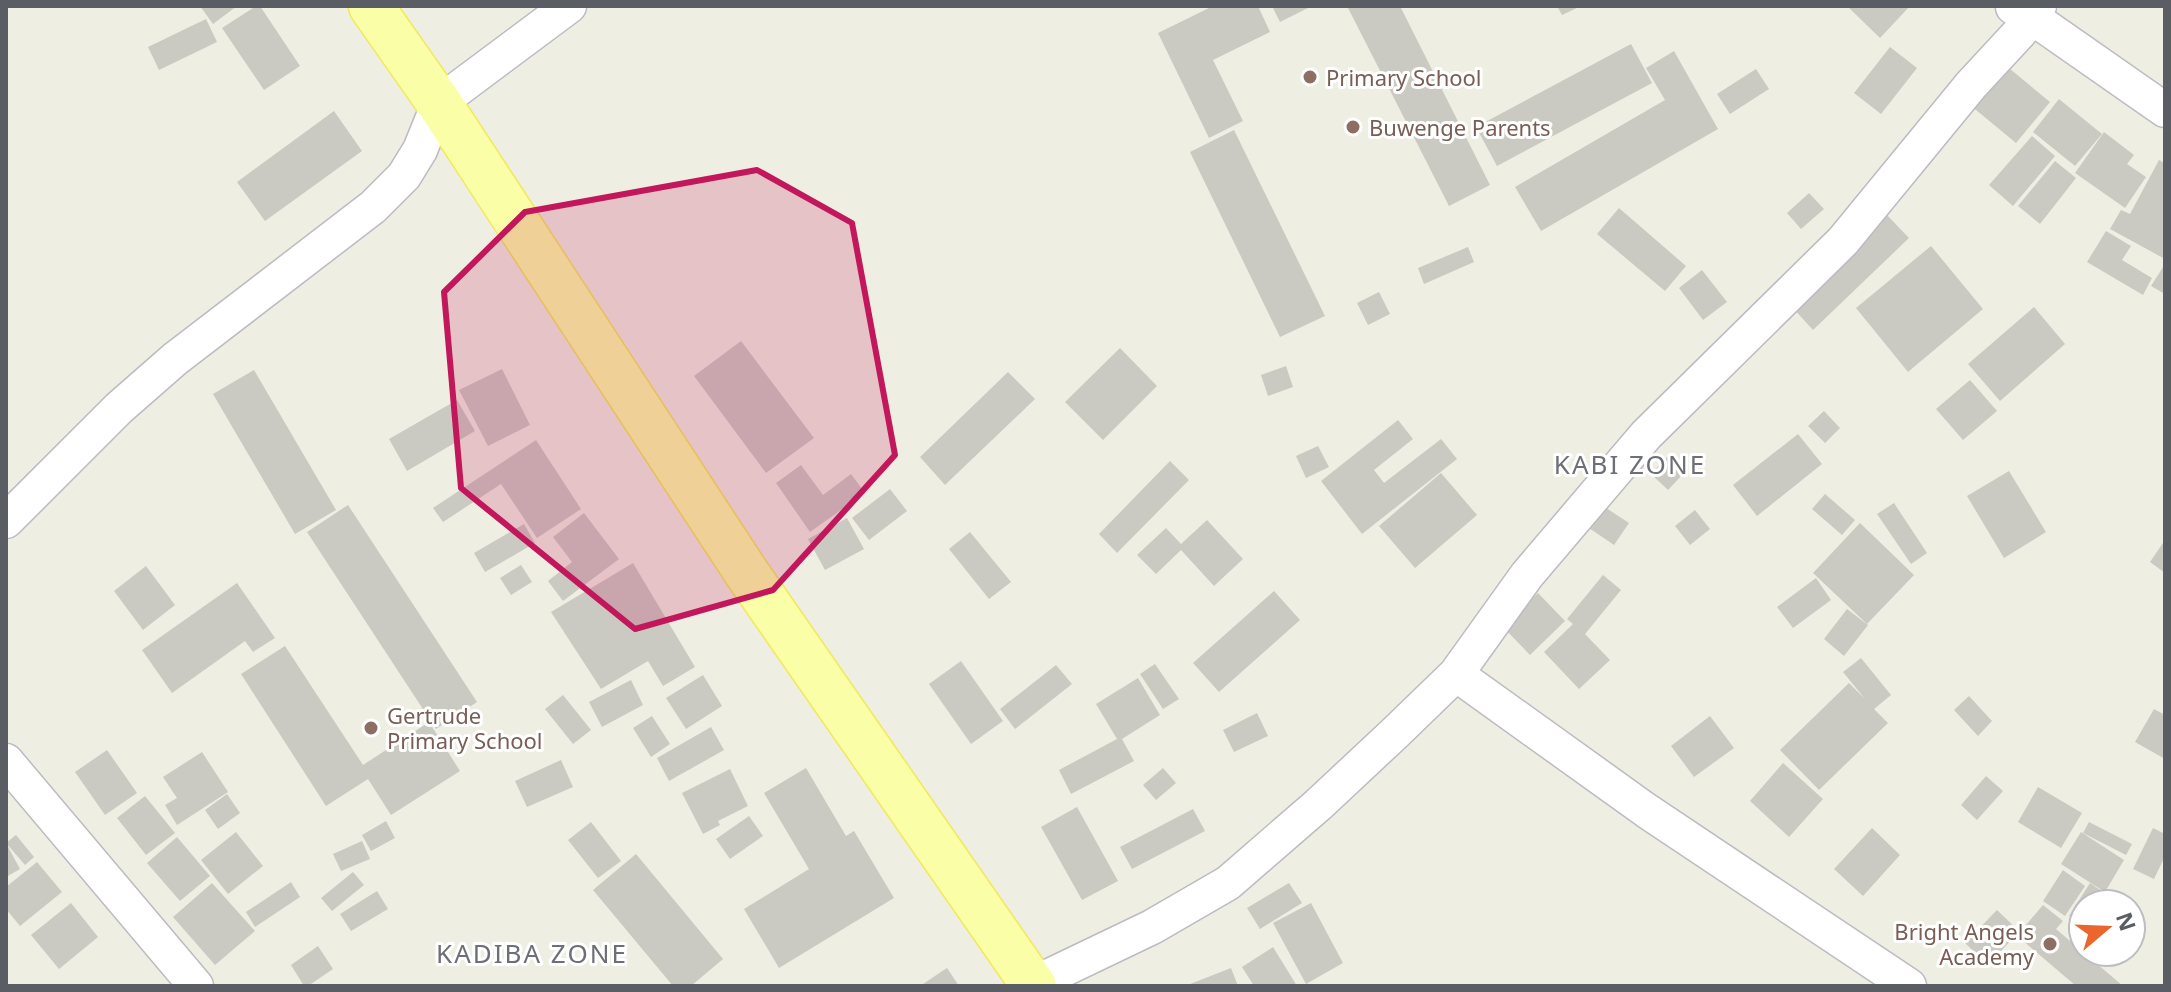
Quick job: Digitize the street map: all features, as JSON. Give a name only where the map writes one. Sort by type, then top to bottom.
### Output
[{"type":"main road","points":[[371,6],[439,103],[746,572],[1033,985]]},
{"type":"street","points":[[6,521],[119,408],[175,359],[373,207],[404,176],[420,150],[439,103],[569,6]]},
{"type":"street","points":[[1033,985],[1152,927],[1228,883],[1318,805],[1456,674],[1527,575],[1646,435],[1843,241],[2028,10],[2165,110]]},
{"type":"street","points":[[1456,674],[1647,811],[1909,986]]},
{"type":"street","points":[[6,761],[196,986]]},
{"type":"highlighted area","points":[[757,170],[852,223],[895,455],[773,590],[635,629],[461,488],[444,292],[525,212]]},
{"type":"building","points":[[200,6],[237,6],[213,24]]},
{"type":"building","points":[[260,6],[300,66],[264,90],[222,28]]},
{"type":"building","points":[[1213,6],[1258,6],[1270,32],[1213,60],[1243,121],[1209,138],[1158,33]]},
{"type":"building","points":[[1272,6],[1312,6],[1280,22]]},
{"type":"building","points":[[1347,6],[1400,6],[1490,185],[1449,206]]},
{"type":"building","points":[[1557,6],[1581,6],[1562,15]]},
{"type":"building","points":[[1847,6],[1910,6],[1880,38]]},
{"type":"building","points":[[206,19],[217,42],[159,70],[148,47]]},
{"type":"building","points":[[1631,44],[1652,83],[1497,166],[1476,127]]},
{"type":"building","points":[[1890,47],[1917,68],[1881,114],[1854,93]]},
{"type":"building","points":[[1674,51],[1718,129],[1541,231],[1515,187],[1665,100],[1646,68]]},
{"type":"building","points":[[2004,64],[2050,102],[2016,143],[1970,105]]},
{"type":"building","points":[[1756,69],[1769,89],[1730,114],[1717,94]]},
{"type":"building","points":[[2059,99],[2102,134],[2075,166],[2033,132]]},
{"type":"building","points":[[334,111],[362,151],[265,221],[237,182]]},
{"type":"building","points":[[1234,130],[1325,316],[1280,337],[1190,152]]},
{"type":"building","points":[[2104,132],[2134,155],[2127,164],[2146,177],[2125,208],[2075,173]]},
{"type":"building","points":[[2032,136],[2055,156],[2013,206],[1989,185]]},
{"type":"building","points":[[2159,160],[2165,163],[2165,259],[2110,229],[2121,210],[2130,214]]},
{"type":"building","points":[[2055,161],[2076,178],[2040,224],[2018,206]]},
{"type":"building","points":[[1809,193],[1824,209],[1801,229],[1787,213]]},
{"type":"building","points":[[1619,208],[1686,266],[1665,291],[1597,234]]},
{"type":"building","points":[[1887,215],[1909,238],[1813,330],[1792,307]]},
{"type":"building","points":[[2106,231],[2131,246],[2122,260],[2152,278],[2143,295],[2087,262]]},
{"type":"building","points":[[1931,246],[1983,309],[1908,372],[1856,308]]},
{"type":"building","points":[[1468,247],[1474,262],[1424,284],[1418,268]]},
{"type":"building","points":[[2165,264],[2165,294],[2151,286]]},
{"type":"building","points":[[1702,270],[1727,302],[1703,320],[1679,288]]},
{"type":"building","points":[[1379,292],[1390,314],[1368,325],[1357,303]]},
{"type":"building","points":[[2034,307],[2065,344],[2000,401],[1968,364]]},
{"type":"building","points":[[741,341],[814,438],[766,473],[694,376]]},
{"type":"building","points":[[1120,348],[1157,386],[1103,440],[1065,402]]},
{"type":"building","points":[[1286,366],[1293,387],[1268,396],[1261,375]]},
{"type":"building","points":[[502,369],[530,425],[488,446],[459,390]]},
{"type":"building","points":[[254,370],[336,510],[295,534],[213,394]]},
{"type":"building","points":[[1008,372],[1035,399],[945,485],[920,457]]},
{"type":"building","points":[[1970,380],[1997,411],[1963,440],[1936,409]]},
{"type":"building","points":[[457,400],[475,431],[407,471],[389,439]]},
{"type":"building","points":[[1824,411],[1840,428],[1825,443],[1808,426]]},
{"type":"building","points":[[1398,420],[1413,439],[1374,470],[1384,483],[1441,439],[1457,459],[1362,534],[1321,481]]},
{"type":"building","points":[[1798,434],[1822,464],[1757,516],[1733,485]]},
{"type":"building","points":[[536,440],[581,509],[537,538],[501,484],[443,522],[433,508]]},
{"type":"building","points":[[1318,446],[1329,467],[1306,478],[1296,456]]},
{"type":"building","points":[[1667,457],[1684,473],[1668,490],[1651,474]]},
{"type":"building","points":[[1170,461],[1189,480],[1117,553],[1099,534]]},
{"type":"building","points":[[801,465],[823,495],[851,474],[865,493],[810,532],[776,483]]},
{"type":"building","points":[[2009,471],[2046,532],[2004,558],[1967,496]]},
{"type":"building","points":[[1441,473],[1477,515],[1415,568],[1379,526]]},
{"type":"building","points":[[890,489],[907,511],[869,540],[852,518]]},
{"type":"building","points":[[1825,494],[1855,520],[1842,535],[1812,509]]},
{"type":"building","points":[[1894,503],[1927,553],[1911,564],[1877,514]]},
{"type":"building","points":[[1600,504],[1629,523],[1614,545],[1586,526]]},
{"type":"building","points":[[348,505],[477,702],[436,729],[307,532]]},
{"type":"building","points":[[1695,510],[1710,529],[1690,545],[1675,526]]},
{"type":"building","points":[[584,513],[619,559],[563,601],[548,581],[572,562],[553,537]]},
{"type":"building","points":[[847,518],[864,549],[825,570],[808,539]]},
{"type":"building","points":[[1207,520],[1243,559],[1214,586],[1181,550],[1156,574],[1137,555],[1166,528],[1181,544]]},
{"type":"building","points":[[1860,523],[1914,575],[1867,624],[1813,573]]},
{"type":"building","points":[[524,524],[535,543],[485,572],[474,553]]},
{"type":"building","points":[[970,532],[1011,582],[989,599],[949,549]]},
{"type":"building","points":[[2165,540],[2165,573],[2150,562]]},
{"type":"building","points":[[633,563],[695,667],[663,686],[648,661],[601,689],[551,612]]},
{"type":"building","points":[[521,565],[532,582],[511,595],[500,578]]},
{"type":"building","points":[[146,566],[175,605],[143,630],[114,591]]},
{"type":"building","points":[[1603,575],[1621,590],[1585,634],[1610,660],[1579,689],[1544,652],[1573,624],[1567,619]]},
{"type":"building","points":[[1816,578],[1831,600],[1793,628],[1777,607]]},
{"type":"building","points":[[237,583],[275,638],[253,652],[245,641],[172,693],[142,650]]},
{"type":"building","points":[[1274,591],[1300,620],[1219,692],[1193,663]]},
{"type":"building","points":[[1538,593],[1565,621],[1530,655],[1503,627]]},
{"type":"building","points":[[1847,609],[1868,625],[1844,656],[1824,639]]},
{"type":"building","points":[[285,646],[363,765],[429,722],[460,771],[391,815],[368,779],[326,806],[241,674]]},
{"type":"building","points":[[1861,658],[1891,695],[1874,709],[1888,723],[1819,790],[1780,750],[1849,683],[1865,699],[1843,672]]},
{"type":"building","points":[[961,661],[1003,721],[971,744],[929,684]]},
{"type":"building","points":[[1155,664],[1179,699],[1163,709],[1140,674]]},
{"type":"building","points":[[1056,665],[1072,684],[1015,729],[1000,709]]},
{"type":"building","points":[[703,675],[722,706],[686,729],[666,698]]},
{"type":"building","points":[[1138,678],[1160,715],[1122,739],[1134,761],[1071,794],[1059,770],[1117,739],[1096,704]]},
{"type":"building","points":[[631,680],[643,705],[602,727],[589,702]]},
{"type":"building","points":[[563,695],[591,730],[573,744],[545,709]]},
{"type":"building","points":[[1969,696],[1992,721],[1978,736],[1954,710]]},
{"type":"building","points":[[2154,709],[2165,715],[2165,759],[2135,742]]},
{"type":"building","points":[[1257,713],[1268,736],[1234,752],[1223,730]]},
{"type":"building","points":[[652,716],[670,744],[651,757],[633,728]]},
{"type":"building","points":[[1710,716],[1734,748],[1694,777],[1671,746]]},
{"type":"building","points":[[711,727],[724,750],[669,781],[657,758]]},
{"type":"building","points":[[107,750],[137,793],[105,815],[75,772]]},
{"type":"building","points":[[202,752],[228,792],[177,825],[165,805],[177,798],[163,777]]},
{"type":"building","points":[[561,760],[573,787],[527,807],[515,781]]},
{"type":"building","points":[[1783,763],[1823,799],[1789,837],[1750,801]]},
{"type":"building","points":[[806,768],[846,836],[854,831],[894,898],[779,968],[744,909],[809,869],[764,793]]},
{"type":"building","points":[[1163,768],[1176,783],[1156,800],[1143,785]]},
{"type":"building","points":[[730,769],[748,806],[718,821],[720,825],[703,834],[682,793]]},
{"type":"building","points":[[1986,776],[2003,791],[1977,820],[1961,805]]},
{"type":"building","points":[[2038,787],[2082,813],[2061,848],[2018,822]]},
{"type":"building","points":[[227,794],[240,813],[218,829],[205,810]]},
{"type":"building","points":[[145,796],[175,833],[146,855],[117,818]]},
{"type":"building","points":[[1077,807],[1118,881],[1082,900],[1041,827]]},
{"type":"building","points":[[1193,809],[1205,831],[1132,869],[1120,847]]},
{"type":"building","points":[[749,816],[763,836],[730,859],[716,839]]},
{"type":"building","points":[[386,821],[395,838],[371,851],[362,835]]},
{"type":"building","points":[[591,822],[621,861],[598,878],[568,840]]},
{"type":"building","points":[[2089,822],[2132,844],[2126,855],[2083,833]]},
{"type":"building","points":[[1872,828],[1900,855],[1863,896],[1834,869]]},
{"type":"building","points":[[2153,828],[2165,834],[2165,856],[2154,879],[2133,869]]},
{"type":"building","points":[[236,832],[263,866],[228,894],[201,860]]},
{"type":"building","points":[[2081,832],[2124,860],[2107,888],[2099,888],[2061,864]]},
{"type":"building","points":[[16,835],[34,857],[25,865],[6,843]]},
{"type":"building","points":[[177,837],[210,876],[180,901],[147,863]]},
{"type":"building","points":[[362,841],[370,859],[341,871],[333,854]]},
{"type":"building","points":[[6,843],[20,869],[6,877]]},
{"type":"building","points":[[636,854],[723,959],[691,986],[673,986],[593,890]]},
{"type":"building","points":[[37,862],[62,892],[20,926],[6,909],[6,887]]},
{"type":"building","points":[[2063,870],[2085,886],[2067,888],[2065,916],[2043,901]]},
{"type":"building","points":[[353,872],[364,885],[332,911],[321,898]]},
{"type":"building","points":[[291,882],[300,897],[255,927],[246,912]]},
{"type":"building","points":[[212,883],[255,931],[215,965],[173,917]]},
{"type":"building","points":[[1289,883],[1302,903],[1260,929],[1247,908]]},
{"type":"building","points":[[377,891],[388,909],[351,931],[340,914]]},
{"type":"building","points":[[71,903],[98,937],[59,969],[31,935]]},
{"type":"building","points":[[1311,903],[1343,963],[1306,984],[1273,923]]},
{"type":"building","name":"Bright Angels Academy","points":[[2043,905],[2063,921],[2056,929],[2067,938],[2067,968],[2102,968],[2123,986],[2076,986],[2016,935],[1988,965],[1965,943],[1997,910],[2020,932]]},
{"type":"building","points":[[318,946],[333,969],[304,986],[291,965]]},
{"type":"building","points":[[1273,947],[1297,986],[1254,986],[1242,967]]},
{"type":"building","points":[[947,968],[959,986],[920,986]]},
{"type":"building","points":[[1231,968],[1238,986],[1185,986]]},
{"type":"place","name":"Primary School","points":[[1310,77]]},
{"type":"place","name":"Buwenge Parents","points":[[1353,127]]},
{"type":"place","name":"Gertrude Primary School","points":[[371,728]]},
{"type":"place","name":"Bright Angels Academy","points":[[2050,944]]},
{"type":"district","name":"KABI ZONE","points":[[1630,464]]},
{"type":"district","name":"KADIBA ZONE","points":[[532,953]]}]
